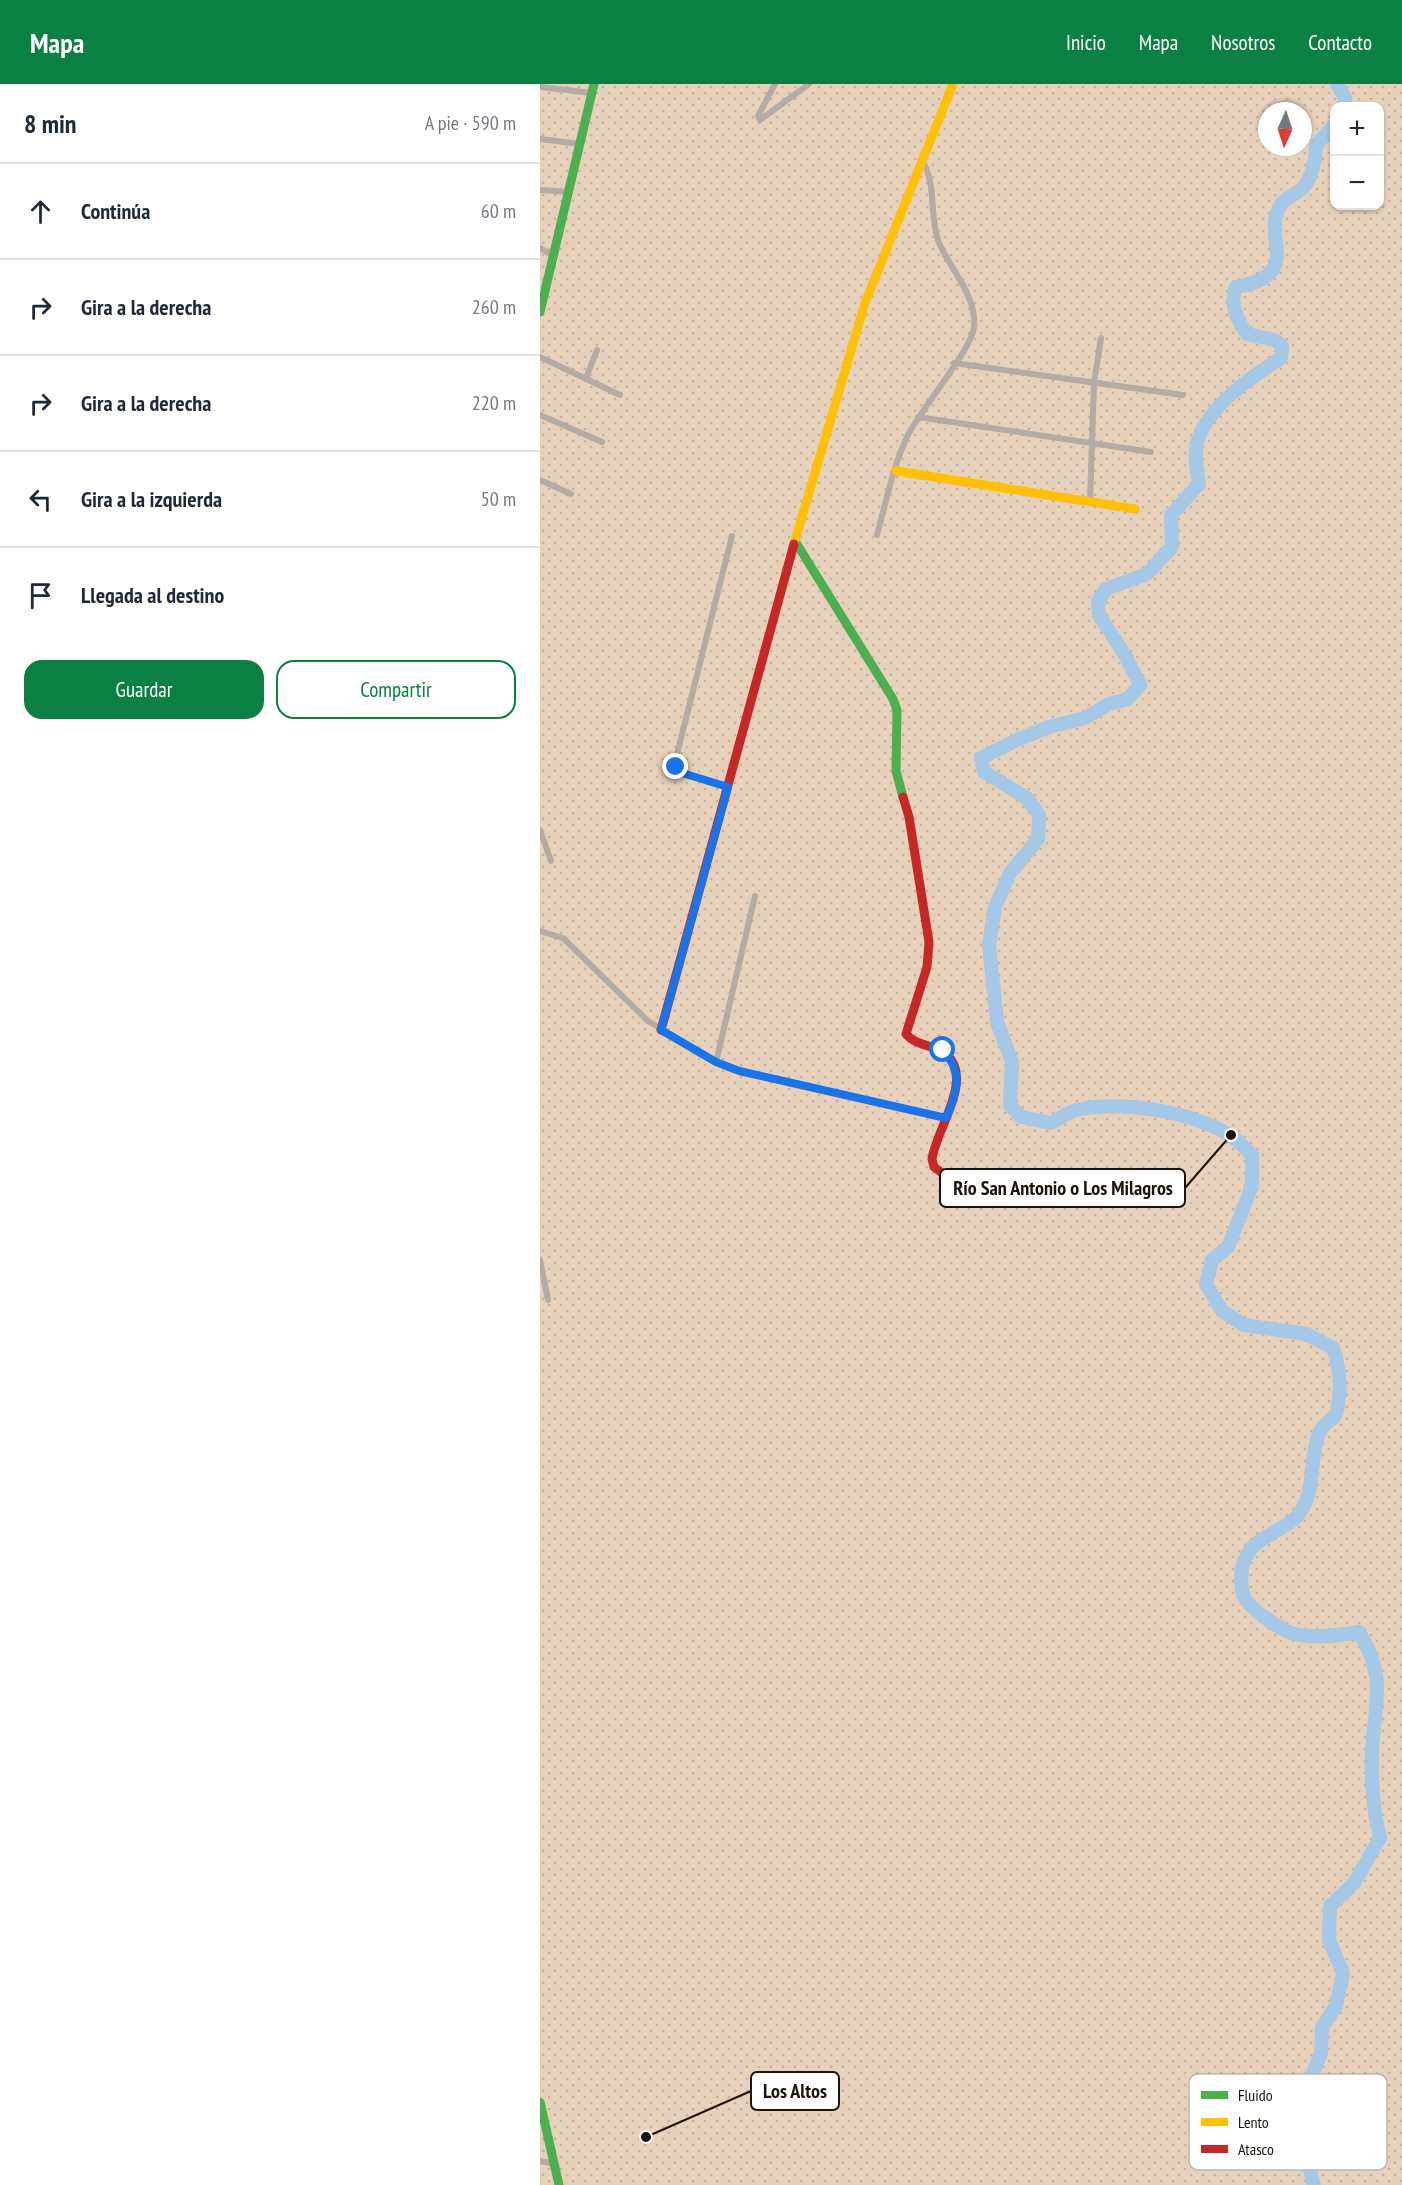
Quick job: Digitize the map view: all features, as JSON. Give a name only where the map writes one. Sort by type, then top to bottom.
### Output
[{"type":"street","points":[[775,84],[758,116],[760,120],[809,84]]},
{"type":"street","points":[[661,1030],[795,541],[865,303],[953,84]]},
{"type":"street","points":[[540,87],[593,88],[540,312]]},
{"type":"street","points":[[540,139],[580,144]]},
{"type":"street","points":[[877,535],[896,471],[918,417],[970,342],[974,327],[973,311],[968,295],[939,240],[932,183],[921,160]]},
{"type":"street","points":[[540,190],[569,192]]},
{"type":"street","points":[[540,248],[555,256]]},
{"type":"street","points":[[1090,502],[1094,383],[1101,338]]},
{"type":"street","points":[[586,378],[597,350]]},
{"type":"street","points":[[540,357],[620,395]]},
{"type":"street","points":[[954,363],[1183,395]]},
{"type":"street","points":[[540,415],[602,442]]},
{"type":"street","points":[[918,417],[1151,452]]},
{"type":"street","points":[[896,471],[1135,509]]},
{"type":"street","points":[[540,480],[571,494]]},
{"type":"street","points":[[728,787],[682,773],[676,767],[676,758],[732,536]]},
{"type":"street","points":[[795,541],[893,699],[897,710],[896,771],[911,828],[929,942],[927,967],[906,1034],[916,1043],[943,1050],[952,1060],[958,1084],[933,1149],[932,1162],[953,1181]]},
{"type":"street","points":[[540,830],[550,861]]},
{"type":"street","points":[[716,1062],[755,896]]},
{"type":"street","points":[[540,931],[563,938],[648,1021],[716,1062],[766,1078],[946,1118]]},
{"type":"street","points":[[540,1260],[548,1300]]},
{"type":"street","points":[[540,2102],[559,2185]]},
{"type":"street","points":[[540,2161],[556,2164]]},
{"type":"shaded area","points":[[540,84],[1402,84],[1402,2185],[540,2185]]},
{"type":"waterway","points":[[1337,84],[1345,98],[1344,102]]},
{"type":"waterway","points":[[1313,2074],[1321,2053],[1322,2027],[1336,2006],[1343,1973],[1329,1940],[1330,1906],[1354,1883],[1380,1838],[1374,1806],[1372,1773],[1377,1704],[1376,1677],[1368,1648],[1359,1632],[1316,1636],[1299,1635],[1286,1631],[1265,1618],[1247,1601],[1244,1597],[1241,1577],[1244,1562],[1251,1549],[1295,1518],[1306,1502],[1311,1482],[1314,1451],[1320,1431],[1334,1416],[1339,1403],[1340,1379],[1333,1348],[1306,1334],[1244,1325],[1222,1311],[1206,1284],[1212,1260],[1228,1247],[1252,1186],[1252,1155],[1235,1138],[1194,1119],[1154,1110],[1133,1107],[1094,1107],[1073,1111],[1051,1123],[1021,1117],[1010,1105],[1012,1062],[997,1022],[989,945],[995,907],[1010,873],[1038,839],[1039,815],[1027,798],[984,772],[981,758],[1019,739],[1049,727],[1085,718],[1109,704],[1128,699],[1140,685],[1125,655],[1099,615],[1098,601],[1106,589],[1147,574],[1172,547],[1171,515],[1199,484],[1196,452],[1197,442],[1203,429],[1211,416],[1232,394],[1281,358],[1282,346],[1275,340],[1247,334],[1235,312],[1234,293],[1236,287],[1263,279],[1274,267],[1277,253],[1275,223],[1278,210],[1283,202],[1306,184],[1313,168],[1316,145],[1330,129]]},
{"type":"waterway","points":[[1310,2170],[1314,2185]]},
{"type":"traffic: fast","points":[[540,312],[594,84]]},
{"type":"traffic: fast","points":[[795,541],[893,699],[897,710],[896,771],[903,797]]},
{"type":"traffic: fast","points":[[540,2102],[559,2185]]},
{"type":"traffic: slow","points":[[794,544],[865,303],[953,84]]},
{"type":"traffic: slow","points":[[896,471],[1135,509]]},
{"type":"traffic: jam","points":[[661,1030],[794,544]]},
{"type":"traffic: jam","points":[[903,797],[909,817],[929,942],[927,967],[906,1034],[915,1041],[942,1051],[954,1065],[957,1077],[955,1091],[932,1159],[934,1167],[953,1181]]},
{"type":"place","name":"Río San Antonio o Los Milagros","points":[[1231,1135]]},
{"type":"place","name":"Los Altos","points":[[646,2137]]},
{"type":"route","points":[[676,767],[682,773],[728,787],[661,1030],[716,1062],[739,1071],[946,1118],[958,1084],[952,1060],[943,1050]]}]
